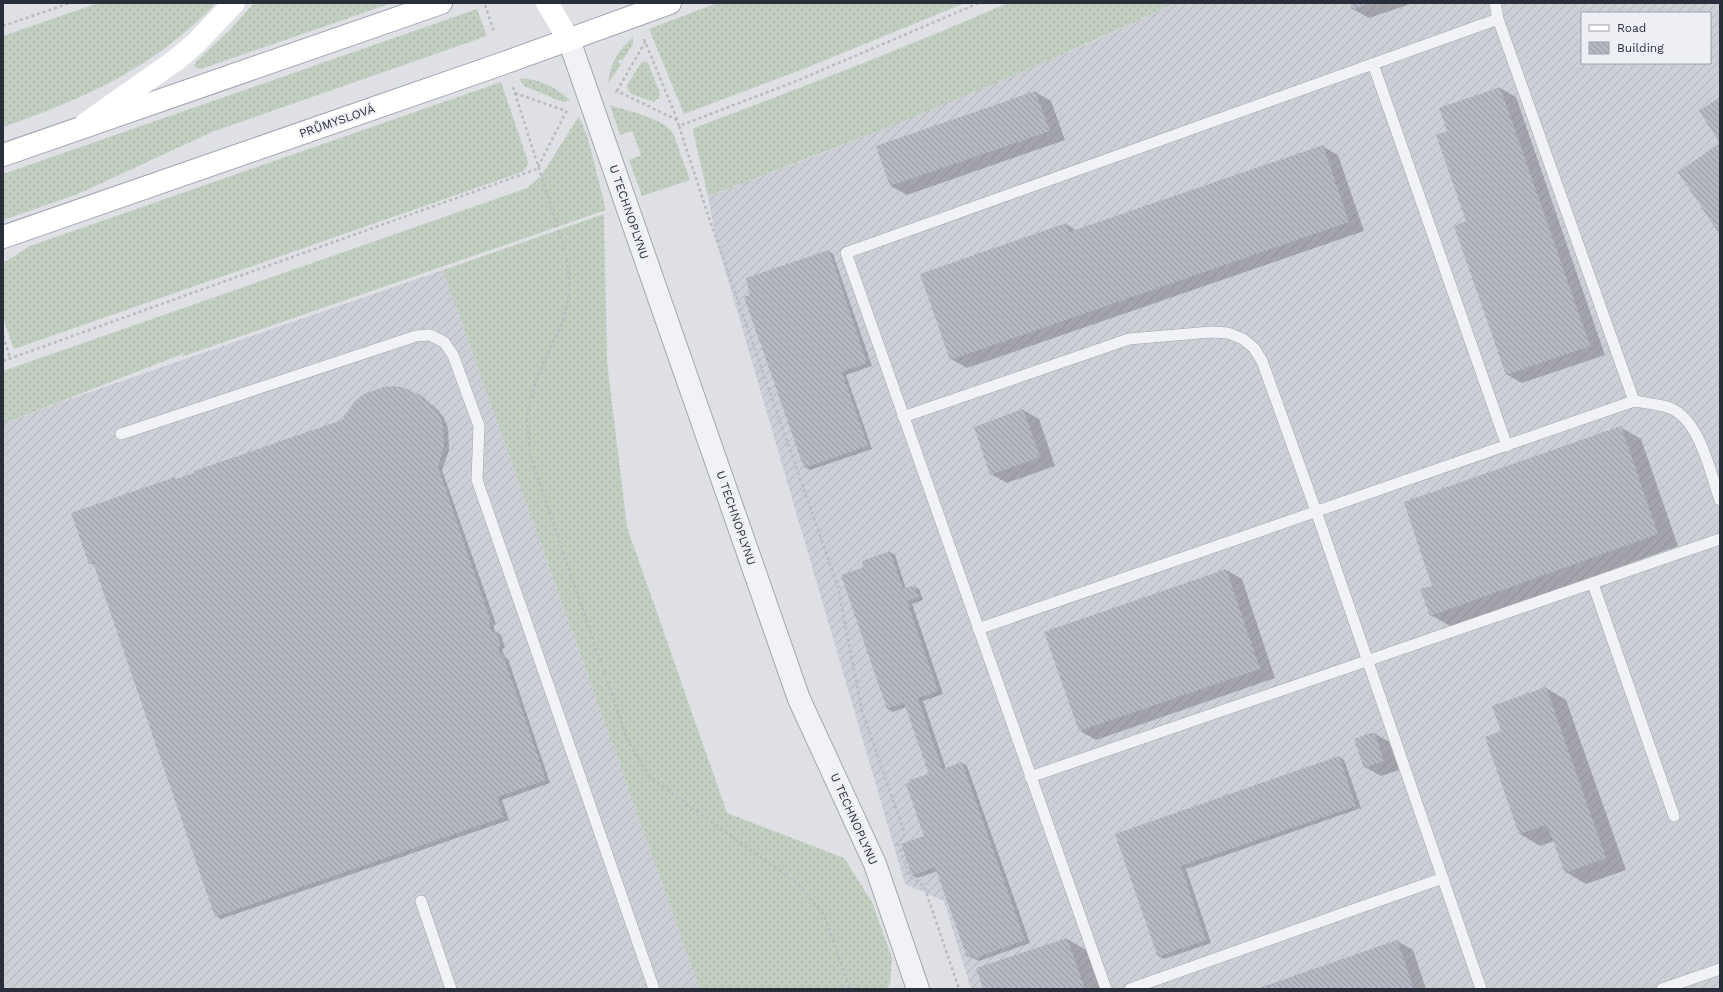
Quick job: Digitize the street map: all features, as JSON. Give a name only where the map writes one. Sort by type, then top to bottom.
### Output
[{"type":"main road","points":[[76,130],[176,60],[196,43],[234,3]]},
{"type":"main road","points":[[3,156],[441,3]]},
{"type":"main road","points":[[547,3],[569,40]]},
{"type":"main road","points":[[565,3],[569,40]]},
{"type":"main road","name":"PRŮMYSLOVÁ","points":[[3,238],[569,40],[670,3]]},
{"type":"street","name":"U TECHNOPLYNU","points":[[569,40],[799,699],[875,864],[918,989]]},
{"type":"lane","points":[[1495,3],[1498,19],[1634,401]]},
{"type":"lane","points":[[1106,989],[1030,778],[846,253],[1498,19]]},
{"type":"lane","points":[[1373,64],[1507,446]]},
{"type":"lane","points":[[903,417],[1129,339],[1211,332],[1228,333],[1243,339],[1254,348],[1262,361],[1316,511],[1481,989]]},
{"type":"lane","points":[[122,434],[416,336],[430,335],[444,342],[453,355],[479,426],[477,480],[654,989]]},
{"type":"lane","points":[[978,629],[1634,401],[1671,409],[1683,416],[1690,423],[1697,435],[1720,500]]},
{"type":"lane","points":[[1030,778],[1720,539]]},
{"type":"lane","points":[[1593,584],[1674,816]]},
{"type":"lane","points":[[1130,989],[1443,878]]},
{"type":"lane","points":[[421,901],[451,989]]},
{"type":"lane","points":[[1662,989],[1720,969]]},
{"type":"path","points":[[3,26],[70,3]]},
{"type":"path","points":[[679,126],[794,82],[979,3]]},
{"type":"path","points":[[485,5],[494,32]]},
{"type":"path","points":[[643,37],[677,120],[838,587],[862,711],[905,834],[898,844],[910,877],[924,886],[959,989]]},
{"type":"path","points":[[613,93],[616,91],[645,42]]},
{"type":"path","points":[[512,86],[567,257],[570,290],[563,321],[536,380],[527,413],[530,455],[627,739],[649,776],[798,884],[824,915],[850,989]]},
{"type":"path","points":[[616,91],[677,120]]},
{"type":"path","points":[[514,92],[566,111],[571,109]]},
{"type":"path","points":[[3,361],[538,169],[566,111]]},
{"type":"path","points":[[3,336],[10,358]]},
{"type":"shaded area","points":[[1175,3],[1720,3],[1720,989],[971,989],[944,901],[905,884],[716,239],[708,196],[818,155],[1097,40]]},
{"type":"shaded area","points":[[443,270],[700,989],[3,989],[3,424],[61,402]]},
{"type":"green space","points":[[98,3],[216,3],[198,21],[171,43],[127,73],[103,86],[54,108],[3,127],[3,36]]},
{"type":"green space","points":[[254,3],[392,3],[201,69],[196,68],[194,65],[196,62],[231,29]]},
{"type":"green space","points":[[717,3],[965,3],[806,68],[684,114],[649,29]]},
{"type":"green space","points":[[1008,3],[1175,3],[1118,30],[944,104],[708,196],[693,131],[694,128],[891,52]]},
{"type":"green space","points":[[477,9],[487,36],[212,132],[78,194],[3,220],[3,174]]},
{"type":"green space","points":[[633,37],[633,44],[622,61],[620,59],[618,62],[621,64],[608,84],[613,64],[619,52]]},
{"type":"green space","points":[[645,61],[648,63],[660,93],[659,98],[654,102],[631,94],[627,88],[627,85],[641,63]]},
{"type":"green space","points":[[519,78],[547,84],[570,100],[564,102],[560,101],[524,86]]},
{"type":"green space","points":[[501,82],[528,162],[527,166],[522,172],[14,349],[3,318],[3,263],[30,246]]},
{"type":"green space","points":[[610,105],[654,119],[668,128],[673,133],[690,180],[642,196],[629,160],[641,155],[632,131],[620,135]]},
{"type":"green space","points":[[579,116],[588,139],[606,210],[181,357],[185,353],[3,424],[3,371],[527,188],[541,176]]},
{"type":"green space","points":[[604,214],[607,362],[627,527],[727,813],[844,858],[872,902],[892,958],[890,984],[887,989],[700,989],[443,270]]},
{"type":"building","points":[[1350,3],[1371,3],[1352,10]]},
{"type":"building","points":[[1500,87],[1590,346],[1506,375],[1454,226],[1466,221],[1436,135],[1447,131],[1439,108]]},
{"type":"building","points":[[1035,91],[1050,131],[890,186],[876,146]]},
{"type":"building","points":[[1720,97],[1720,143],[1699,111]]},
{"type":"building","points":[[1720,143],[1720,235],[1678,172]]},
{"type":"building","points":[[1323,145],[1349,222],[950,360],[920,274],[1066,223],[1069,232]]},
{"type":"building","points":[[829,250],[867,363],[842,372],[868,446],[804,468],[744,297],[750,295],[746,278]]},
{"type":"building","points":[[394,386],[405,388],[424,397],[439,414],[443,425],[444,447],[438,467],[491,622],[489,622],[492,632],[496,631],[501,645],[497,647],[501,656],[503,655],[546,780],[497,797],[504,817],[215,917],[93,562],[89,564],[71,513],[175,477],[176,479],[195,473],[194,471],[342,420],[354,402],[362,395],[383,387]]},
{"type":"building","points":[[1023,409],[1040,457],[990,475],[974,427]]},
{"type":"building","points":[[1621,426],[1658,534],[1430,616],[1420,589],[1432,586],[1404,502]]},
{"type":"building","points":[[890,551],[903,589],[914,585],[919,597],[907,601],[938,691],[918,698],[942,768],[943,769],[962,762],[1025,940],[973,959],[972,955],[967,957],[935,867],[912,876],[901,844],[924,836],[906,784],[911,782],[910,780],[929,774],[904,703],[887,709],[841,575],[864,567],[862,561]]},
{"type":"building","points":[[1226,569],[1260,669],[1079,731],[1044,632]]},
{"type":"building","points":[[1546,687],[1606,858],[1565,873],[1547,825],[1519,834],[1485,737],[1501,731],[1492,706]]},
{"type":"building","points":[[1374,732],[1384,761],[1364,768],[1354,739]]},
{"type":"building","points":[[1339,756],[1356,806],[1181,866],[1206,940],[1158,957],[1115,834]]},
{"type":"building","points":[[1067,938],[1085,989],[983,989],[976,968]]},
{"type":"building","points":[[1397,940],[1414,989],[1256,989]]}]
